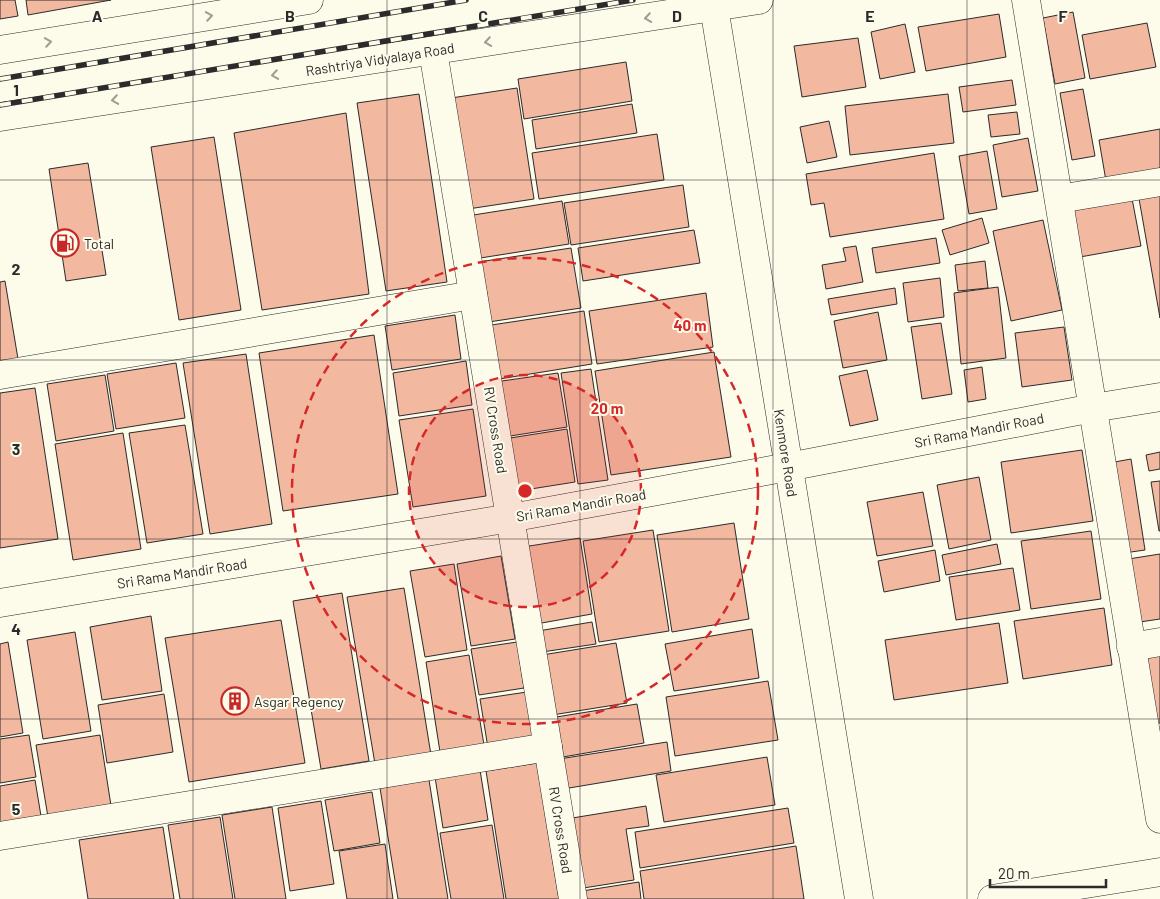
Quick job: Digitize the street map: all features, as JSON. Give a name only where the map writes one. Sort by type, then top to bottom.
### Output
[{"type":"street","points":[[0,50],[309,0]]},
{"type":"street","name":"Rashtriya Vidyalaya Road","points":[[0,118],[759,0]]},
{"type":"street","points":[[1026,0],[1160,819]]},
{"type":"street","name":"Kenmore Road","points":[[714,8],[859,899]]},
{"type":"street","name":"RV Cross Road","points":[[434,51],[573,899]]},
{"type":"street","points":[[1058,199],[1160,182]]},
{"type":"street","points":[[0,375],[474,295]]},
{"type":"street","name":"Sri Rama Mandir Road","points":[[0,603],[510,518],[1160,397]]},
{"type":"street","points":[[1131,647],[1160,642]]},
{"type":"street","points":[[0,836],[548,747]]},
{"type":"street","points":[[992,899],[1160,872]]},
{"type":"building","points":[[0,0],[15,0],[18,16],[0,19]]},
{"type":"building","points":[[26,0],[111,0],[28,15]]},
{"type":"building","points":[[1073,12],[1085,78],[1055,84],[1043,18]]},
{"type":"building","points":[[999,14],[1006,57],[926,71],[918,27]]},
{"type":"building","points":[[1147,23],[1156,67],[1090,79],[1082,35]]},
{"type":"building","points":[[905,24],[915,72],[880,79],[871,32]]},
{"type":"building","points":[[858,38],[866,87],[802,97],[794,46]]},
{"type":"building","points":[[626,62],[632,101],[524,119],[518,79]]},
{"type":"building","points":[[1012,80],[1016,105],[963,112],[959,87]]},
{"type":"building","points":[[517,88],[534,199],[468,209],[451,98]]},
{"type":"building","points":[[1083,89],[1095,156],[1072,160],[1060,93]]},
{"type":"building","points":[[419,94],[447,282],[386,291],[357,103]]},
{"type":"building","points":[[948,94],[954,143],[850,155],[845,106]]},
{"type":"building","points":[[632,104],[637,133],[536,149],[532,120]]},
{"type":"building","points":[[1017,112],[1020,134],[991,137],[988,115]]},
{"type":"building","points":[[346,113],[369,294],[262,310],[234,133]]},
{"type":"building","points":[[829,121],[837,157],[807,163],[800,127]]},
{"type":"building","points":[[1160,129],[1160,172],[1106,181],[1099,140]]},
{"type":"building","points":[[657,134],[664,180],[539,199],[532,153]]},
{"type":"building","points":[[214,137],[241,310],[179,320],[151,147]]},
{"type":"building","points":[[1028,138],[1038,191],[1002,197],[993,145]]},
{"type":"building","points":[[987,151],[997,209],[969,214],[959,156]]},
{"type":"building","points":[[934,153],[944,219],[830,237],[824,203],[811,205],[806,174]]},
{"type":"building","points":[[88,163],[106,275],[66,281],[49,169]]},
{"type":"building","points":[[683,185],[689,227],[571,245],[564,203]]},
{"type":"building","points":[[1160,188],[1160,318],[1138,193]]},
{"type":"building","points":[[1131,193],[1141,246],[1080,257],[1071,204]]},
{"type":"building","points":[[562,201],[569,244],[474,259],[467,216]]},
{"type":"building","points":[[982,218],[989,243],[950,255],[942,230]]},
{"type":"building","points":[[1043,220],[1062,310],[1011,321],[993,231]]},
{"type":"building","points":[[694,230],[700,263],[583,281],[578,248]]},
{"type":"building","points":[[936,238],[940,263],[876,273],[872,248]]},
{"type":"building","points":[[856,246],[863,282],[826,289],[822,265],[846,261],[843,248]]},
{"type":"building","points":[[571,248],[581,308],[482,323],[472,263]]},
{"type":"building","points":[[985,261],[988,288],[958,291],[955,265]]},
{"type":"building","points":[[940,278],[944,317],[908,322],[903,283]]},
{"type":"building","points":[[5,281],[18,359],[0,362],[0,282]]},
{"type":"building","points":[[998,287],[1006,358],[961,364],[954,293]]},
{"type":"building","points":[[895,288],[897,304],[831,315],[828,299]]},
{"type":"building","points":[[706,293],[713,347],[597,364],[589,311]]},
{"type":"building","points":[[584,311],[592,364],[493,380],[485,326]]},
{"type":"building","points":[[878,312],[887,360],[843,368],[834,321]]},
{"type":"building","points":[[455,315],[461,359],[392,370],[385,326]]},
{"type":"building","points":[[941,323],[952,394],[922,399],[911,327]]},
{"type":"building","points":[[1064,327],[1072,380],[1022,387],[1015,333]]},
{"type":"building","points":[[374,335],[398,494],[283,511],[259,353]]},
{"type":"building","points":[[714,352],[731,457],[611,475],[595,371]]},
{"type":"building","points":[[246,354],[272,524],[210,534],[183,363]]},
{"type":"building","points":[[466,361],[472,405],[399,416],[393,373]]},
{"type":"building","points":[[176,363],[185,418],[116,429],[107,374]]},
{"type":"building","points":[[982,367],[986,399],[968,402],[964,370]]},
{"type":"building","points":[[591,369],[608,480],[578,484],[561,373]]},
{"type":"building","points":[[867,370],[878,420],[850,426],[839,376]]},
{"type":"building","points":[[558,373],[567,427],[504,437],[495,382]]},
{"type":"building","points":[[105,375],[114,431],[56,441],[47,384]]},
{"type":"building","points":[[35,388],[58,539],[0,548],[0,393]]},
{"type":"building","points":[[473,409],[486,496],[413,507],[399,420]]},
{"type":"building","points":[[185,425],[203,534],[147,543],[129,433]]},
{"type":"building","points":[[567,429],[575,482],[512,492],[504,439]]},
{"type":"building","points":[[123,433],[141,549],[73,560],[55,444]]},
{"type":"building","points":[[1082,450],[1093,521],[1011,533],[1001,462]]},
{"type":"building","points":[[1160,452],[1160,469],[1149,471],[1146,455]]},
{"type":"building","points":[[1131,459],[1145,550],[1124,553],[1109,463]]},
{"type":"building","points":[[979,477],[991,540],[949,549],[937,485]]},
{"type":"building","points":[[1160,481],[1160,531],[1159,531],[1151,482]]},
{"type":"building","points":[[923,492],[933,546],[877,556],[867,502]]},
{"type":"building","points":[[734,523],[749,619],[672,632],[657,535]]},
{"type":"building","points":[[653,530],[669,631],[599,642],[583,541]]},
{"type":"building","points":[[1091,531],[1101,599],[1031,609],[1021,541]]},
{"type":"building","points":[[580,538],[592,614],[536,624],[523,547]]},
{"type":"building","points":[[997,544],[1001,564],[946,575],[942,555]]},
{"type":"building","points":[[935,550],[940,581],[884,592],[878,561]]},
{"type":"building","points":[[1160,554],[1160,619],[1133,623],[1122,560]]},
{"type":"building","points":[[501,556],[515,639],[471,646],[457,564]]},
{"type":"building","points":[[454,564],[467,650],[425,657],[410,571]]},
{"type":"building","points":[[1013,568],[1020,610],[956,620],[949,577]]},
{"type":"building","points":[[404,588],[431,755],[375,764],[347,597]]},
{"type":"building","points":[[342,593],[369,761],[321,769],[293,601]]},
{"type":"building","points":[[1104,608],[1112,665],[1023,679],[1014,621]]},
{"type":"building","points":[[151,616],[162,691],[102,700],[90,627]]},
{"type":"building","name":"Asgar Regency","points":[[281,620],[305,763],[189,782],[165,638]]},
{"type":"building","points":[[592,622],[596,644],[542,652],[538,631]]},
{"type":"building","points":[[999,623],[1008,683],[894,700],[885,640]]},
{"type":"building","points":[[752,629],[759,678],[674,691],[665,644]]},
{"type":"building","points":[[75,632],[91,731],[43,739],[27,640]]},
{"type":"building","points":[[8,642],[23,733],[0,737],[0,644]]},
{"type":"building","points":[[517,642],[524,688],[479,695],[471,649]]},
{"type":"building","points":[[616,643],[627,703],[552,715],[542,655]]},
{"type":"building","points":[[1160,651],[1160,723],[1155,724],[1144,653]]},
{"type":"building","points":[[469,655],[484,745],[440,752],[426,662]]},
{"type":"building","points":[[768,681],[778,740],[675,756],[666,697]]},
{"type":"building","points":[[527,692],[534,740],[488,748],[480,699]]},
{"type":"building","points":[[164,694],[173,752],[107,763],[98,705]]},
{"type":"building","points":[[637,704],[644,743],[557,758],[550,718]]},
{"type":"building","points":[[29,735],[36,777],[0,783],[0,739]]},
{"type":"building","points":[[100,735],[112,812],[49,823],[36,745]]},
{"type":"building","points":[[667,742],[671,771],[563,789],[559,759]]},
{"type":"building","points":[[767,757],[775,805],[664,822],[656,775]]},
{"type":"building","points":[[537,763],[559,899],[506,899],[486,771]]},
{"type":"building","points":[[480,770],[488,820],[443,828],[435,777]]},
{"type":"building","points":[[35,780],[42,822],[0,829],[0,786]]},
{"type":"building","points":[[429,780],[448,899],[398,899],[380,788]]},
{"type":"building","points":[[372,792],[380,843],[334,851],[325,800]]},
{"type":"building","points":[[321,801],[334,884],[290,891],[278,808]]},
{"type":"building","points":[[646,806],[649,826],[626,829],[634,880],[577,889],[566,819]]},
{"type":"building","points":[[272,807],[286,899],[235,899],[222,815]]},
{"type":"building","points":[[788,808],[794,843],[640,868],[635,832]]},
{"type":"building","points":[[220,817],[233,899],[180,899],[168,825]]},
{"type":"building","points":[[492,825],[504,899],[451,899],[440,833]]},
{"type":"building","points":[[163,827],[174,899],[88,899],[79,840]]},
{"type":"building","points":[[385,844],[393,899],[347,899],[339,851]]},
{"type":"building","points":[[796,846],[804,899],[644,899],[640,871]]},
{"type":"building","points":[[639,882],[641,899],[583,899],[582,891]]},
{"type":"railway","points":[[0,79],[466,0]]},
{"type":"railway","points":[[0,105],[633,0]]},
{"type":"place","name":"Total","points":[[65,243]]},
{"type":"place","name":"Asgar Regency","points":[[235,701]]}]
